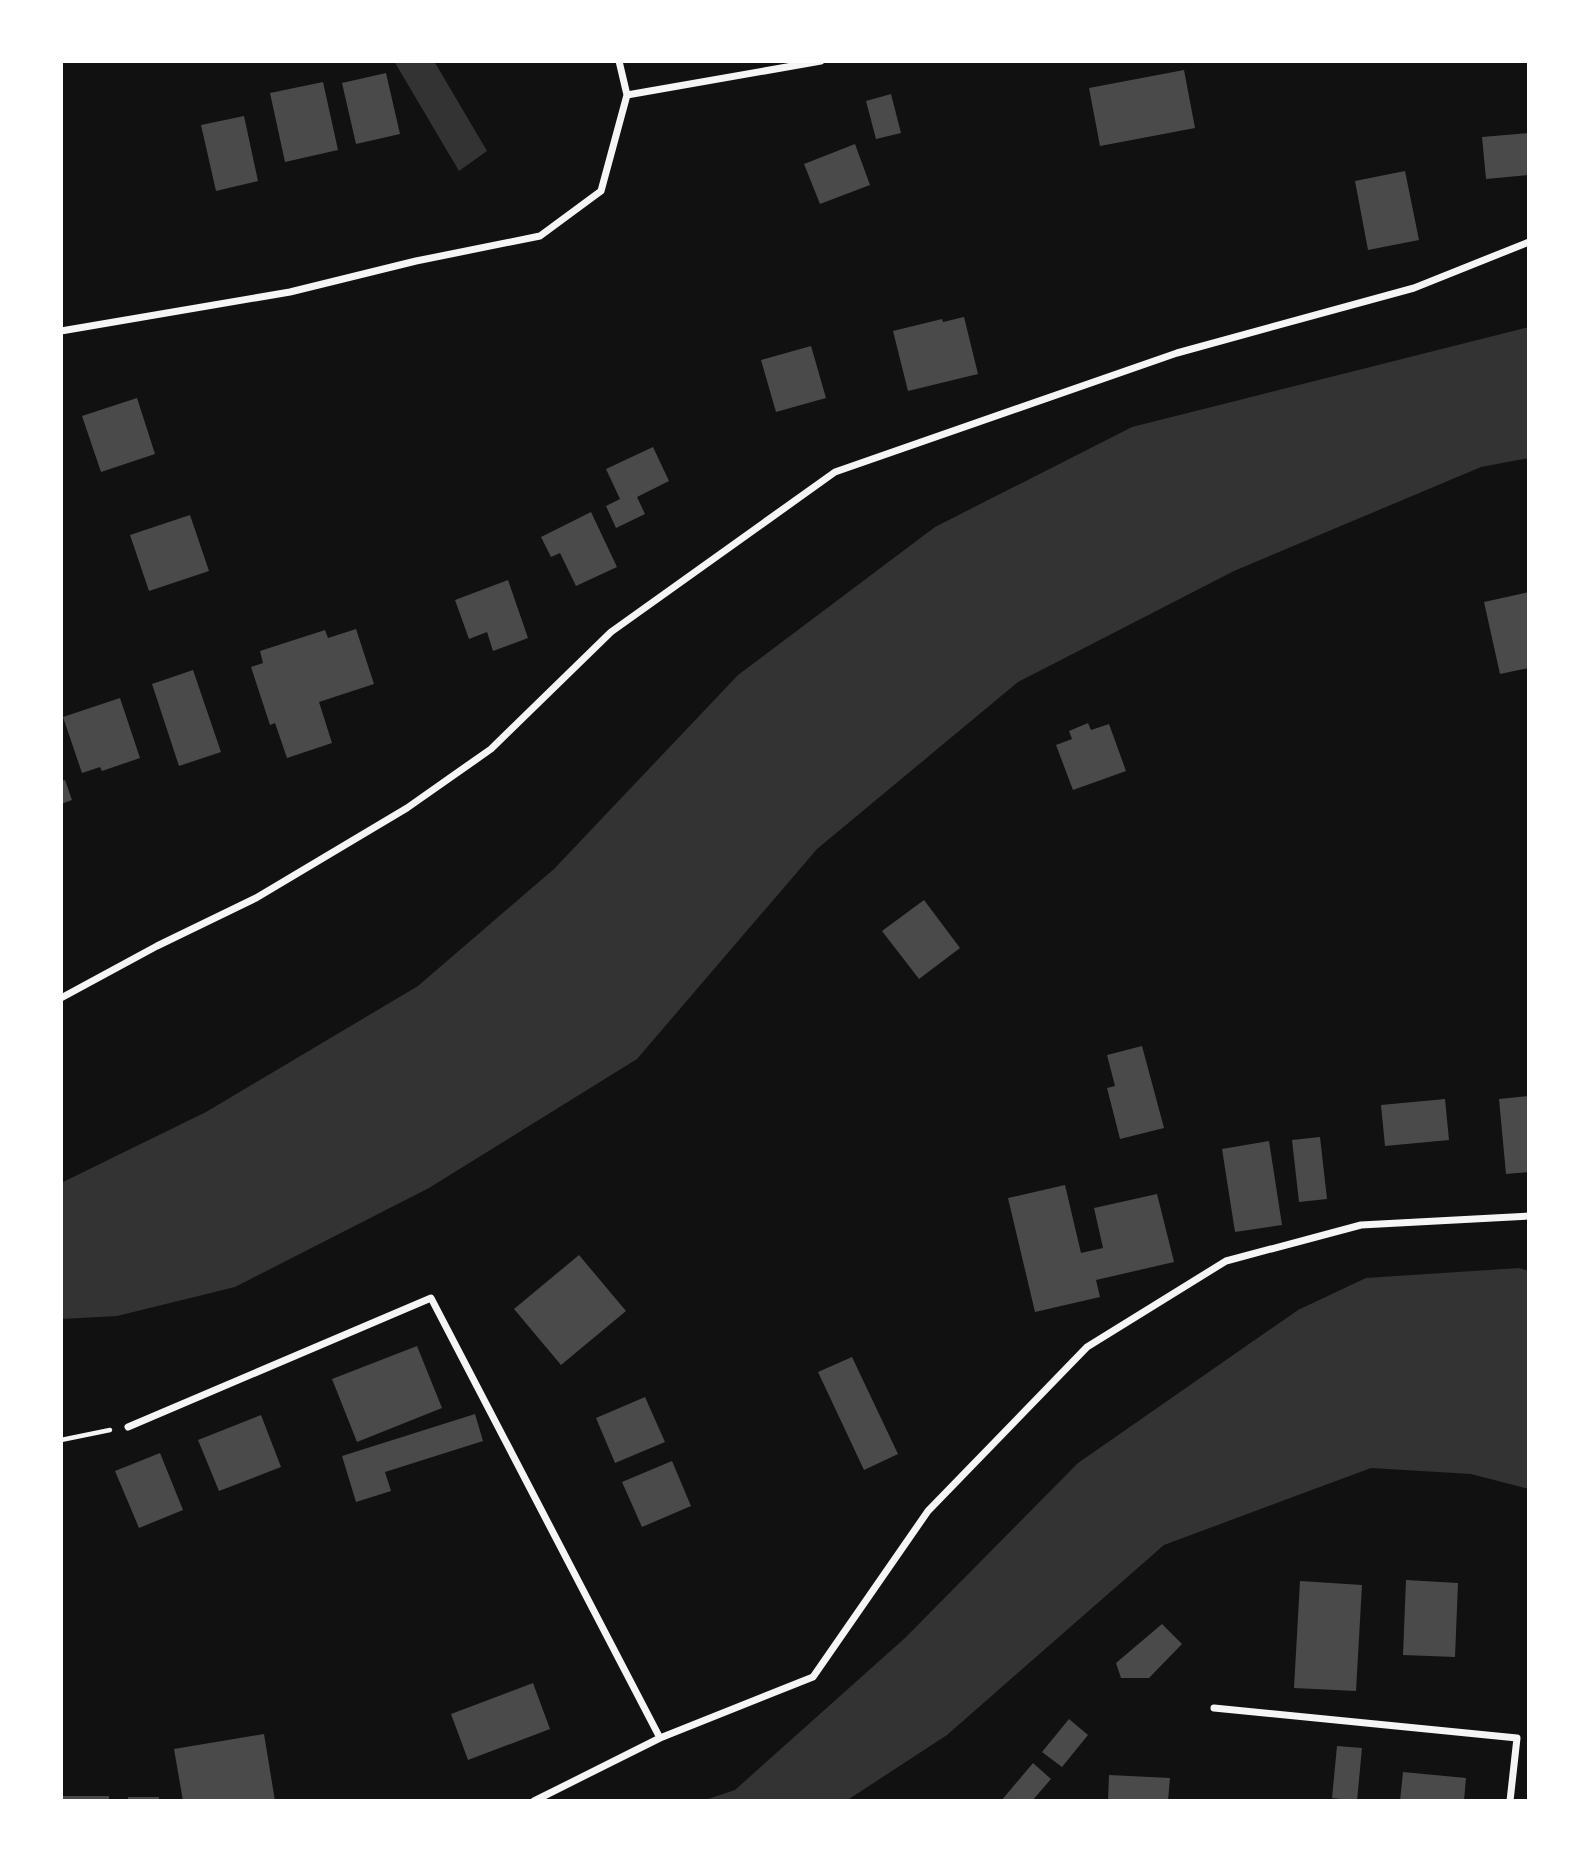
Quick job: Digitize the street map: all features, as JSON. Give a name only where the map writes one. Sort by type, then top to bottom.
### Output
[{"type":"street","points":[[61,331],[290,292],[416,261],[540,236],[601,191],[627,95],[619,61]]},
{"type":"street","points":[[627,95],[821,61]]},
{"type":"street","points":[[61,998],[157,946],[256,898],[407,808],[491,749],[611,632],[835,472],[1177,353],[1414,288],[1529,242]]},
{"type":"street","points":[[534,1801],[660,1738],[813,1677],[928,1511],[1087,1347],[1215,1268],[1227,1261],[1362,1225],[1529,1216]]},
{"type":"street","points":[[128,1427],[431,1298],[660,1738]]},
{"type":"street","points":[[1214,1707],[1517,1738],[1510,1801]]},
{"type":"path","points":[[61,1440],[128,1427]]},
{"type":"shaded area","points":[[394,61],[434,61],[487,151],[459,171]]},
{"type":"shaded area","points":[[1529,327],[1529,458],[1481,467],[1234,571],[1018,682],[817,849],[637,1059],[429,1188],[235,1287],[117,1316],[61,1319],[61,1183],[206,1112],[418,986],[554,869],[738,675],[935,527],[1132,427]]},
{"type":"shaded area","points":[[1519,1268],[1529,1271],[1529,1489],[1471,1474],[1371,1468],[1164,1545],[947,1735],[846,1801],[702,1801],[735,1790],[905,1638],[1078,1463],[1298,1310],[1366,1278]]},
{"type":"building","points":[[1184,70],[1195,128],[1100,146],[1089,88]]},
{"type":"building","points":[[386,73],[400,134],[356,144],[342,83]]},
{"type":"building","points":[[323,82],[338,150],[285,162],[270,93]]},
{"type":"building","points":[[891,94],[901,133],[876,139],[866,101]]},
{"type":"building","points":[[244,116],[258,181],[216,191],[201,125]]},
{"type":"building","points":[[1529,133],[1529,175],[1486,179],[1482,137]]},
{"type":"building","points":[[855,144],[870,185],[820,204],[804,164]]},
{"type":"building","points":[[1405,171],[1419,240],[1368,250],[1355,181]]},
{"type":"building","points":[[964,317],[978,374],[908,391],[893,331],[942,319],[943,322]]},
{"type":"building","points":[[811,346],[826,398],[776,412],[761,360]]},
{"type":"building","points":[[137,398],[155,454],[101,472],[82,416]]},
{"type":"building","points":[[653,447],[669,481],[637,497],[645,514],[616,528],[606,506],[620,499],[606,469]]},
{"type":"building","points":[[591,512],[617,567],[576,586],[560,553],[551,557],[541,537]]},
{"type":"building","points":[[190,515],[209,571],[149,591],[130,535]]},
{"type":"building","points":[[508,580],[528,638],[493,651],[487,632],[469,639],[455,600]]},
{"type":"building","points":[[1529,592],[1529,668],[1500,674],[1484,602]]},
{"type":"building","points":[[356,629],[374,684],[319,702],[332,743],[287,758],[275,723],[270,725],[251,667],[263,663],[260,651],[325,630],[328,638]]},
{"type":"building","points":[[193,670],[221,752],[179,766],[152,684]]},
{"type":"building","points":[[120,698],[140,758],[102,771],[100,767],[82,773],[63,717]]},
{"type":"building","points":[[1088,723],[1091,730],[1109,724],[1126,771],[1073,790],[1056,745],[1072,739],[1069,731]]},
{"type":"building","points":[[65,780],[72,800],[61,804],[61,781]]},
{"type":"building","points":[[924,900],[960,948],[919,979],[882,931]]},
{"type":"building","points":[[1142,1046],[1164,1128],[1120,1139],[1107,1088],[1115,1086],[1107,1055]]},
{"type":"building","points":[[1529,1096],[1529,1172],[1506,1174],[1499,1099]]},
{"type":"building","points":[[1445,1099],[1449,1140],[1385,1146],[1381,1105]]},
{"type":"building","points":[[1320,1137],[1327,1199],[1299,1202],[1292,1140]]},
{"type":"building","points":[[1269,1141],[1282,1225],[1235,1232],[1222,1149]]},
{"type":"building","points":[[1065,1185],[1081,1253],[1103,1248],[1094,1208],[1157,1194],[1174,1262],[1096,1280],[1100,1297],[1035,1312],[1008,1198]]},
{"type":"building","points":[[579,1255],[626,1311],[561,1365],[514,1309]]},
{"type":"building","points":[[417,1346],[442,1408],[357,1442],[332,1379]]},
{"type":"building","points":[[852,1357],[898,1454],[864,1470],[818,1372]]},
{"type":"building","points":[[645,1397],[665,1442],[615,1463],[596,1418]]},
{"type":"building","points":[[475,1414],[483,1441],[385,1472],[391,1491],[356,1502],[342,1456]]},
{"type":"building","points":[[261,1415],[281,1467],[219,1491],[198,1440]]},
{"type":"building","points":[[160,1453],[183,1510],[139,1528],[115,1471]]},
{"type":"building","points":[[672,1461],[691,1506],[642,1527],[622,1482]]},
{"type":"building","points":[[1406,1580],[1458,1583],[1455,1657],[1403,1655]]},
{"type":"building","points":[[1300,1581],[1362,1585],[1356,1691],[1294,1688]]},
{"type":"building","points":[[1162,1624],[1182,1644],[1149,1678],[1121,1678],[1116,1663]]},
{"type":"building","points":[[533,1683],[550,1729],[468,1760],[451,1714]]},
{"type":"building","points":[[1069,1719],[1088,1735],[1062,1767],[1042,1752]]},
{"type":"building","points":[[264,1734],[275,1801],[183,1801],[174,1749]]},
{"type":"building","points":[[1337,1746],[1362,1748],[1357,1801],[1332,1798]]},
{"type":"building","points":[[1033,1763],[1051,1779],[1032,1801],[1001,1801]]},
{"type":"building","points":[[1403,1772],[1466,1778],[1464,1801],[1400,1801]]},
{"type":"building","points":[[1109,1775],[1170,1778],[1168,1801],[1108,1801]]},
{"type":"building","points":[[61,1796],[109,1796],[109,1801],[61,1801]]},
{"type":"building","points":[[128,1797],[159,1797],[159,1801],[128,1801]]}]
